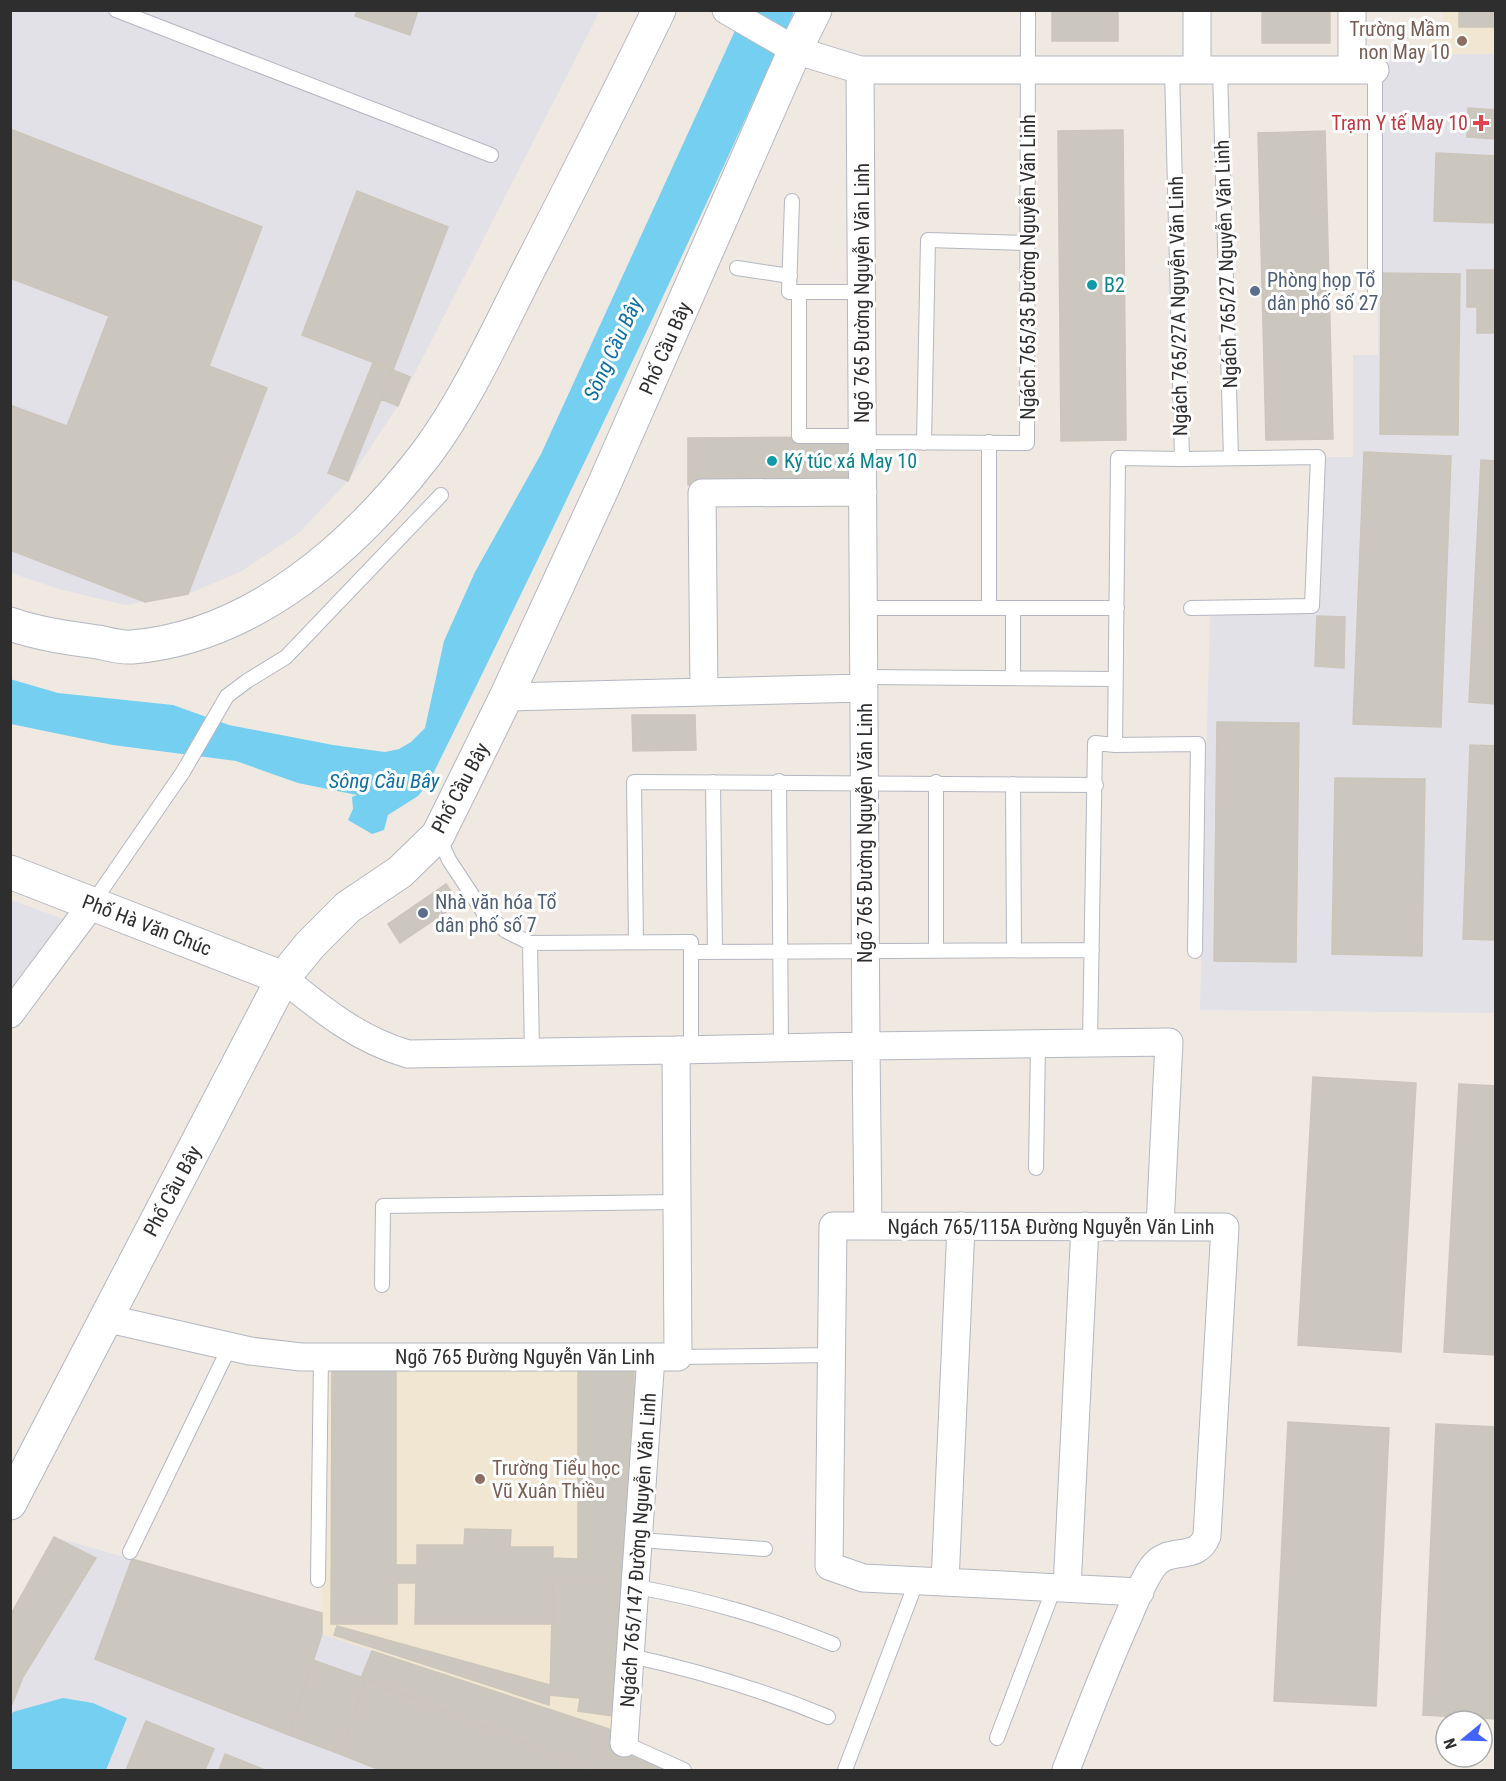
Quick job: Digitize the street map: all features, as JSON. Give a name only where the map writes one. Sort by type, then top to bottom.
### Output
[{"type":"street","points":[[10,624],[39,634],[130,647],[200,634],[256,606],[313,573],[374,515],[427,453],[466,389],[596,140],[659,10]]},
{"type":"street","points":[[726,10],[795,50],[860,70],[1363,70],[1352,10]]},
{"type":"street","name":"Phố Cầu Bây","points":[[10,1503],[283,978],[310,945],[348,908],[400,872],[438,835],[506,698],[711,246],[814,10]]},
{"type":"street","points":[[1196,70],[1197,10]]},
{"type":"street","name":"Ngõ 765 Đường Nguyễn Văn Linh","points":[[860,70],[866,1047]]},
{"type":"street","points":[[705,692],[702,493],[863,492]]},
{"type":"street","points":[[506,698],[705,692],[864,682]]},
{"type":"street","name":"Phố Hà Văn Chúc","points":[[10,872],[283,978]]},
{"type":"street","points":[[10,1014],[92,904]]},
{"type":"street","points":[[283,978],[348,1028],[380,1046],[408,1054],[1169,1042],[1160,1226]]},
{"type":"street","name":"Ngách 765/115A Đường Nguyễn Văn Linh","points":[[866,1047],[868,1226],[1225,1227],[1207,1536],[1203,1545],[1196,1551],[1159,1559],[1140,1592]]},
{"type":"street","name":"Ngõ 765 Đường Nguyễn Văn Linh","points":[[105,1318],[230,1346],[274,1354],[321,1358],[678,1357],[676,1202],[683,1050]]},
{"type":"street","points":[[868,1226],[833,1226],[829,1566],[863,1578],[1140,1592],[1066,1770]]},
{"type":"street","points":[[945,1582],[961,1226]]},
{"type":"street","points":[[1061,1588],[1085,1226]]},
{"type":"street","name":"Ngách 765/147 Đường Nguyễn Văn Linh","points":[[624,1743],[637,1587],[651,1357]]},
{"type":"lane","points":[[116,10],[491,155]]},
{"type":"lane","name":"Ngách 765/35 Đường Nguyễn Văn Linh","points":[[799,292],[799,436],[924,443],[1027,443],[1028,10]]},
{"type":"lane","name":"Ngách 765/27 Nguyễn Văn Linh","points":[[1196,70],[1232,458]]},
{"type":"lane","name":"Ngách 765/27A Nguyễn Văn Linh","points":[[1191,608],[1312,606],[1318,457],[1182,459],[1196,70]]},
{"type":"lane","points":[[1363,70],[1375,293]]},
{"type":"lane","points":[[792,201],[789,292],[862,292]]},
{"type":"lane","points":[[924,443],[928,240],[1028,243]]},
{"type":"lane","points":[[737,268],[790,276]]},
{"type":"lane","points":[[988,442],[989,608]]},
{"type":"lane","points":[[1115,745],[1118,458],[1182,459]]},
{"type":"lane","points":[[92,904],[183,772],[227,696],[246,681],[286,657],[441,495]]},
{"type":"lane","points":[[864,608],[1117,608]]},
{"type":"lane","points":[[1013,608],[1013,678]]},
{"type":"lane","points":[[864,682],[1013,678],[1116,679]]},
{"type":"lane","points":[[1090,1043],[1095,743],[1115,745],[1198,744],[1195,951]]},
{"type":"lane","points":[[779,781],[781,1048]]},
{"type":"lane","points":[[636,942],[634,782],[936,782],[1096,785]]},
{"type":"lane","points":[[714,782],[715,952]]},
{"type":"lane","points":[[936,782],[936,951]]},
{"type":"lane","points":[[1013,784],[1014,951]]},
{"type":"lane","points":[[438,835],[449,860],[484,913],[506,931],[530,943],[691,942],[683,1050]]},
{"type":"lane","points":[[530,943],[532,1052]]},
{"type":"lane","points":[[692,952],[1092,950]]},
{"type":"lane","points":[[1036,1168],[1038,1044]]},
{"type":"lane","points":[[382,1285],[383,1206],[676,1202]]},
{"type":"lane","points":[[130,1552],[230,1346]]},
{"type":"lane","points":[[678,1357],[832,1355]]},
{"type":"lane","points":[[318,1580],[321,1358]]},
{"type":"lane","points":[[640,1540],[765,1549]]},
{"type":"lane","points":[[845,1770],[917,1580]]},
{"type":"lane","points":[[637,1587],[699,1598],[769,1618],[833,1644]]},
{"type":"lane","points":[[997,1738],[1061,1588]]},
{"type":"lane","points":[[631,1656],[711,1675],[771,1694],[828,1717]]},
{"type":"lane","points":[[624,1743],[684,1770]]},
{"type":"shaded area","points":[[11,11],[600,11],[398,406],[348,481],[299,533],[240,572],[188,594],[125,605],[59,589],[11,573]]},
{"type":"shaded area","name":"Trường Mầm non May 10","points":[[1443,11],[1495,11],[1495,54],[1428,54],[1429,29],[1443,29]]},
{"type":"shaded area","points":[[1378,47],[1495,48],[1495,1013],[1200,1010],[1210,612],[1319,609],[1325,457],[1353,457],[1353,355],[1378,355]]},
{"type":"shaded area","points":[[11,900],[69,921],[11,994]]},
{"type":"shaded area","name":"Trường Tiểu học Vũ Xuân Thiều","points":[[640,1359],[623,1734],[322,1634],[324,1361]]},
{"type":"shaded area","points":[[54,1537],[322,1613],[322,1634],[623,1734],[620,1748],[667,1770],[11,1770],[11,1616]]},
{"type":"water","name":"Sông Cầu Bây","points":[[744,11],[793,11],[793,14],[614,400],[428,784],[418,796],[388,815],[384,830],[372,834],[348,820],[353,809],[352,797],[357,795],[298,783],[236,761],[113,745],[11,724],[10,679],[58,693],[173,705],[229,725],[333,745],[385,752],[399,749],[411,742],[425,728],[444,641],[475,572],[541,454]]},
{"type":"water","points":[[63,1698],[93,1703],[127,1718],[106,1770],[11,1770],[10,1718],[13,1712]]},
{"type":"building","points":[[357,10],[418,10],[410,35],[355,16]]},
{"type":"building","points":[[1052,10],[1118,10],[1118,41],[1052,41]]},
{"type":"building","points":[[1262,10],[1330,10],[1330,43],[1262,43]]},
{"type":"building","points":[[1459,10],[1496,10],[1496,27],[1459,27]]},
{"type":"building","name":"Trạm Y tế May 10","points":[[1468,108],[1496,110],[1496,139],[1467,137]]},
{"type":"building","points":[[10,129],[262,227],[209,366],[267,388],[188,594],[145,602],[10,550],[10,405],[67,426],[109,316],[10,278]]},
{"type":"building","name":"B2","points":[[1123,130],[1126,440],[1061,441],[1058,131]]},
{"type":"building","points":[[1325,131],[1333,439],[1266,440],[1258,133]]},
{"type":"building","points":[[1436,153],[1496,156],[1496,223],[1434,221]]},
{"type":"building","points":[[357,191],[448,227],[393,370],[302,335]]},
{"type":"building","points":[[1467,270],[1496,270],[1496,333],[1477,333],[1477,307],[1467,307]]},
{"type":"building","points":[[1381,273],[1460,274],[1458,435],[1380,434]]},
{"type":"building","points":[[373,363],[393,370],[348,481],[328,473]]},
{"type":"building","points":[[393,370],[410,377],[398,406],[381,399]]},
{"type":"building","name":"Ký túc xá May 10","points":[[855,437],[855,485],[688,485],[688,438]]},
{"type":"building","points":[[1364,452],[1451,456],[1441,727],[1353,724]]},
{"type":"building","points":[[1481,460],[1496,461],[1496,704],[1469,702]]},
{"type":"building","points":[[1317,616],[1345,617],[1344,668],[1315,666]]},
{"type":"building","points":[[632,715],[695,715],[696,750],[633,751]]},
{"type":"building","points":[[1217,722],[1299,723],[1296,962],[1214,961]]},
{"type":"building","points":[[1470,745],[1496,746],[1496,940],[1463,939]]},
{"type":"building","points":[[1335,778],[1425,779],[1422,956],[1332,954]]},
{"type":"building","name":"Nhà văn hóa Tổ dân phố số 7","points":[[446,884],[459,903],[400,943],[388,924]]},
{"type":"building","points":[[1313,1077],[1416,1083],[1401,1352],[1298,1345]]},
{"type":"building","points":[[1459,1084],[1496,1086],[1496,1355],[1444,1352]]},
{"type":"building","points":[[578,1360],[634,1360],[634,1578],[553,1578],[553,1624],[415,1624],[416,1583],[397,1583],[397,1624],[331,1624],[332,1361],[396,1361],[396,1565],[417,1565],[417,1545],[464,1545],[465,1529],[511,1530],[510,1547],[553,1547],[553,1558],[578,1559]]},
{"type":"building","points":[[1288,1422],[1389,1428],[1376,1706],[1274,1701]]},
{"type":"building","points":[[1436,1424],[1496,1427],[1496,1719],[1494,1719],[1494,1709],[1434,1709],[1434,1716],[1423,1715]]},
{"type":"building","points":[[54,1537],[96,1558],[23,1677],[10,1709],[10,1616]]},
{"type":"building","points":[[132,1559],[322,1613],[322,1634],[289,1735],[95,1659]]},
{"type":"building","points":[[553,1578],[634,1578],[620,1717],[578,1711],[580,1698],[550,1695]]},
{"type":"building","points":[[337,1626],[550,1685],[549,1705],[334,1635]]},
{"type":"building","points":[[372,1651],[603,1727],[587,1768],[361,1678]]},
{"type":"building","points":[[313,1660],[366,1679],[340,1754],[289,1735]]},
{"type":"building","points":[[366,1679],[593,1770],[380,1770],[340,1754]]},
{"type":"building","points":[[146,1721],[214,1749],[205,1770],[126,1770]]},
{"type":"building","points":[[603,1727],[623,1734],[620,1748],[667,1770],[587,1768]]},
{"type":"building","points":[[225,1754],[265,1770],[219,1770]]},
{"type":"place","name":"Trường Mầm non May 10","points":[[1462,41]]},
{"type":"place","name":"Trạm Y tế May 10","points":[[1481,123]]},
{"type":"place","name":"B2","points":[[1092,285]]},
{"type":"place","name":"Phòng họp Tổ dân phố số 27","points":[[1255,291]]},
{"type":"place","name":"Ký túc xá May 10","points":[[772,461]]},
{"type":"place","name":"Nhà văn hóa Tổ dân phố số 7","points":[[423,913]]},
{"type":"place","name":"Trường Tiểu học Vũ Xuân Thiều","points":[[480,1479]]}]
